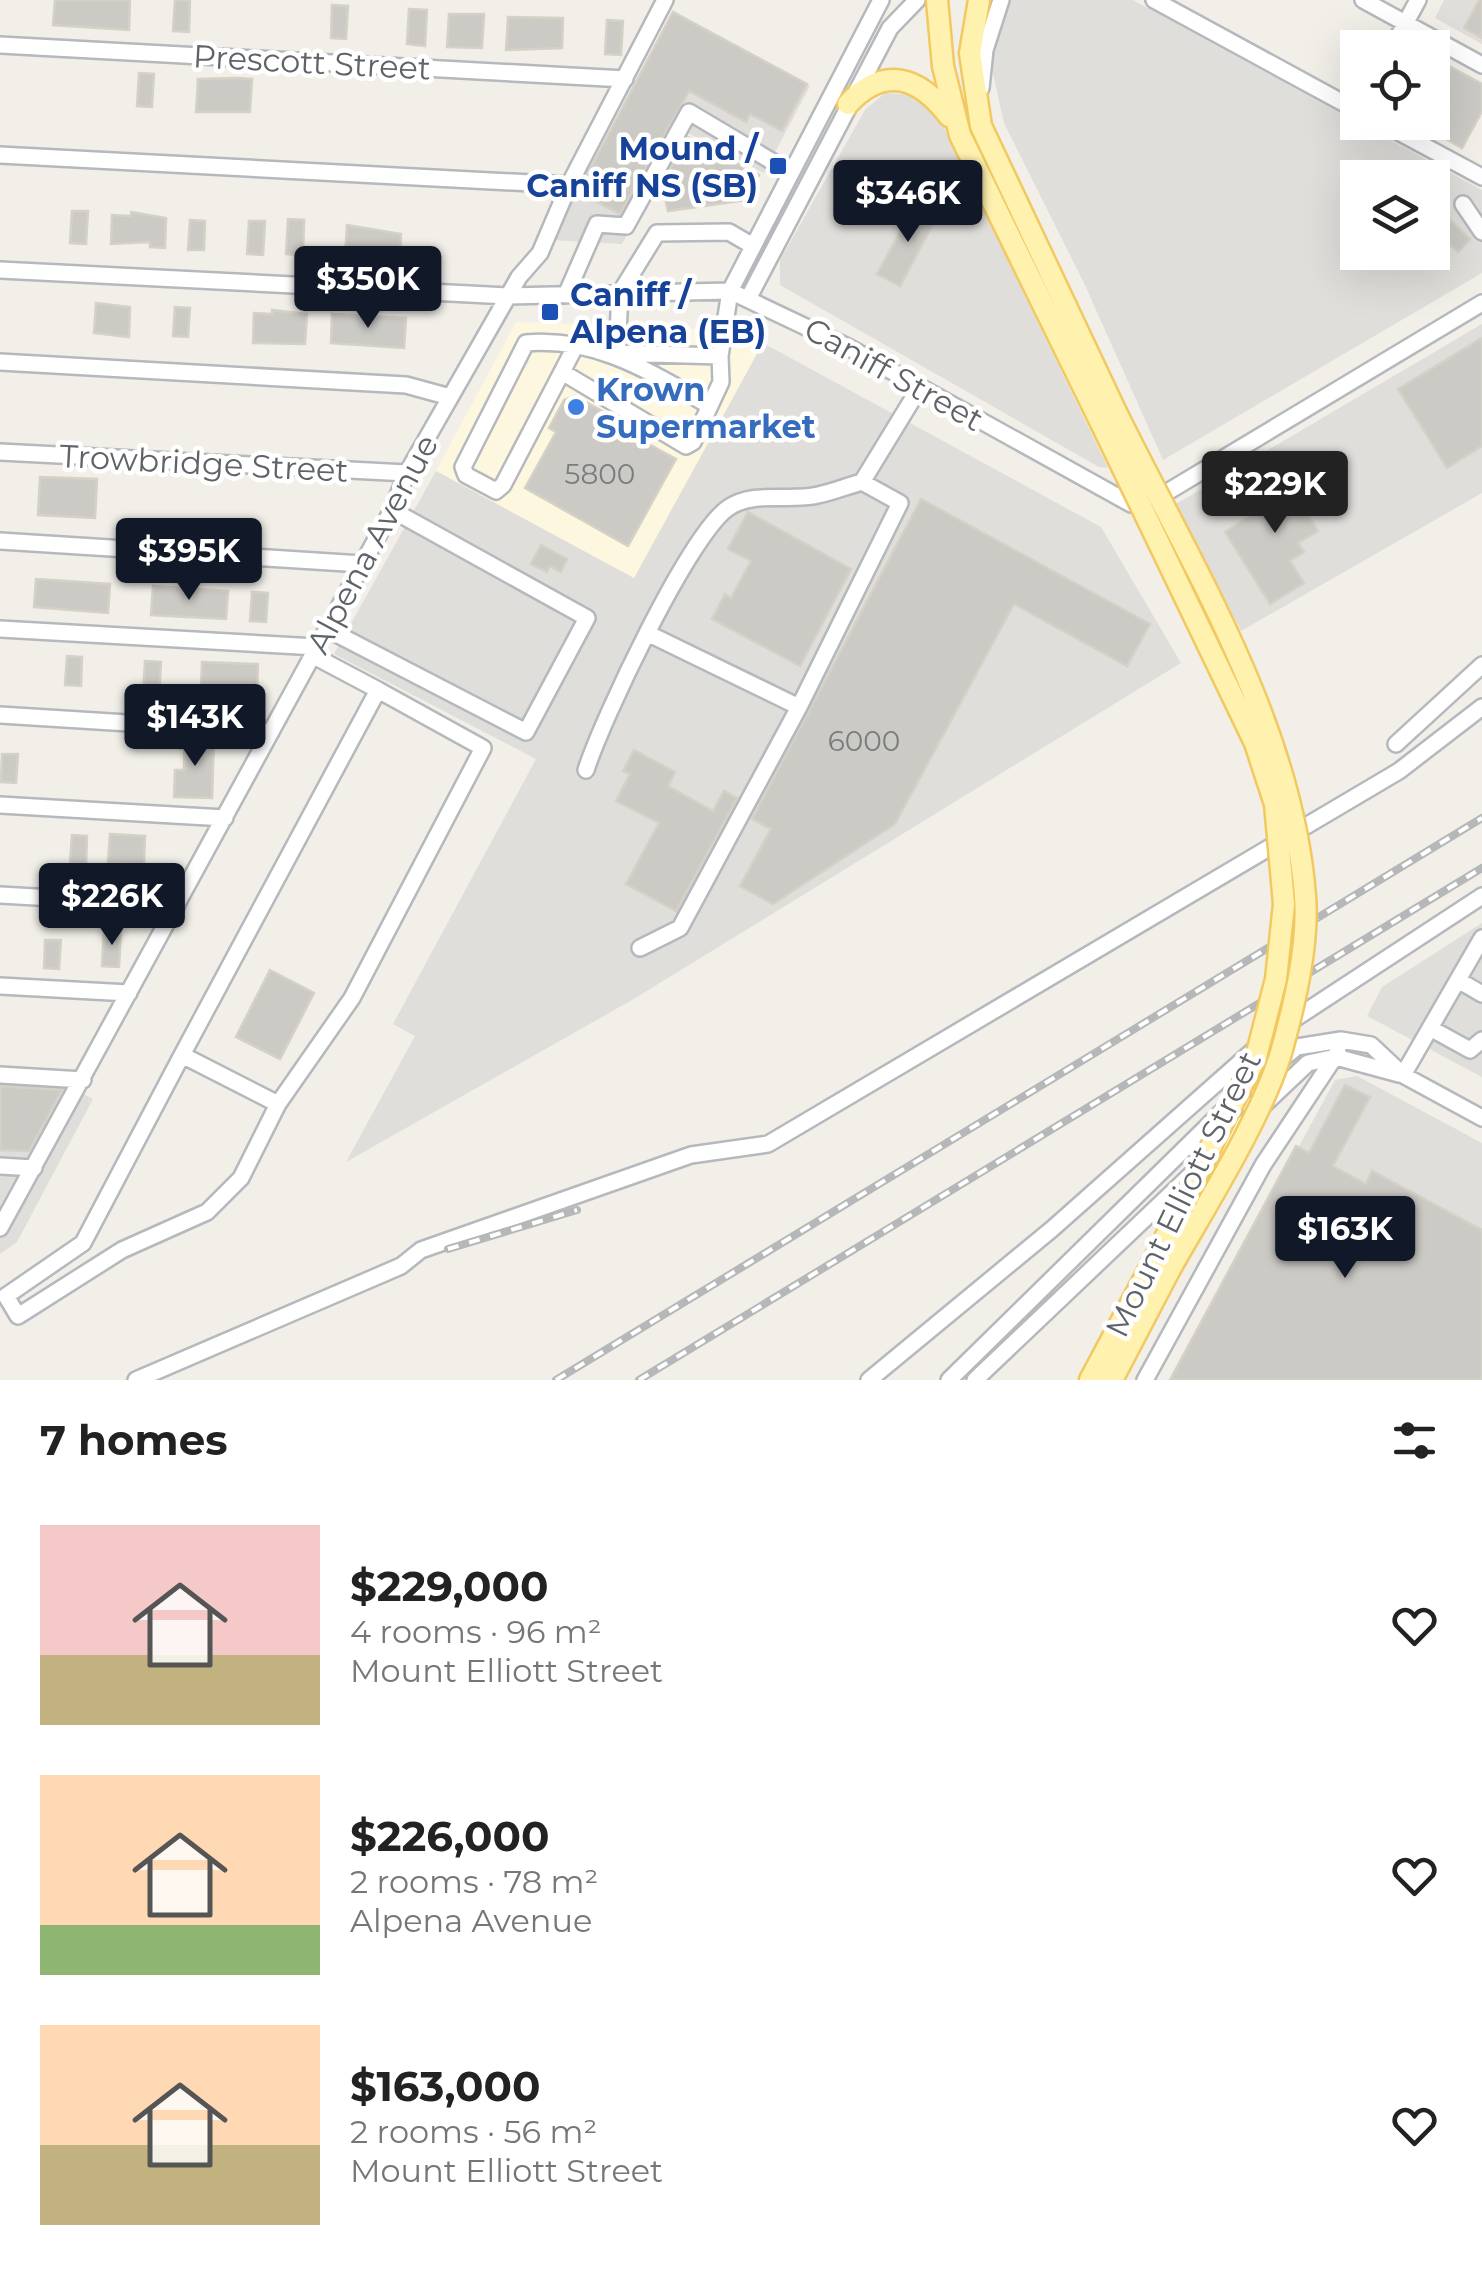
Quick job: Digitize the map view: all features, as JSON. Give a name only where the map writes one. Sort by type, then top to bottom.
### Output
[{"type":"main road","name":"Mount Elliott Street","points":[[938,0],[942,66],[960,135],[1108,418]]},
{"type":"main road","name":"Mount Elliott Street","points":[[978,0],[970,53],[980,126],[1254,742],[1275,804],[1284,904],[1276,980],[1256,1057],[1112,1380]]},
{"type":"main road","points":[[848,104],[874,84],[909,82],[931,92],[960,135]]},
{"type":"main road","name":"Mount Elliott Street","points":[[1090,1380],[1162,1264]]},
{"type":"street","name":"Alpena Avenue","points":[[0,1228],[392,510],[407,473],[508,296],[540,253],[568,186],[665,0]]},
{"type":"street","points":[[562,372],[686,446],[693,442],[721,382],[720,356],[730,291],[881,0]]},
{"type":"street","points":[[749,297],[890,28],[917,0]]},
{"type":"street","points":[[980,126],[982,71],[1000,0]]},
{"type":"street","points":[[1154,0],[1178,6],[1340,100]]},
{"type":"street","points":[[1362,0],[1482,65]]},
{"type":"street","points":[[1402,30],[1418,0]]},
{"type":"street","name":"Prescott Street","points":[[0,45],[625,79]]},
{"type":"street","points":[[566,295],[598,224],[626,226],[689,112],[790,172]]},
{"type":"street","points":[[1413,140],[1482,177]]},
{"type":"street","points":[[0,154],[568,186]]},
{"type":"street","points":[[1463,204],[1482,232]]},
{"type":"street","points":[[616,353],[620,294],[657,234],[729,232],[753,246]]},
{"type":"street","name":"Caniff Street","points":[[0,270],[508,296],[730,291],[749,297],[920,387],[1131,504],[1169,491],[1482,303]]},
{"type":"street","points":[[576,344],[503,485],[496,491],[466,475],[463,467],[526,343],[576,344],[616,353],[720,356]]},
{"type":"street","points":[[616,353],[710,406]]},
{"type":"street","points":[[0,362],[406,385],[450,397]]},
{"type":"street","points":[[586,770],[601,725],[692,553],[729,506],[766,498],[818,495],[862,482],[920,387]]},
{"type":"street","name":"Trowbridge Street","points":[[0,452],[407,473]]},
{"type":"street","points":[[640,948],[680,928],[799,706],[900,503],[862,482]]},
{"type":"street","points":[[326,629],[526,732],[543,702],[587,618],[392,510]]},
{"type":"street","points":[[0,541],[362,564]]},
{"type":"street","points":[[0,629],[315,651],[483,748],[352,998],[278,1104],[241,1178],[207,1212],[122,1250],[18,1316],[6,1296],[83,1243],[378,690]]},
{"type":"street","points":[[649,634],[799,706]]},
{"type":"street","points":[[1396,744],[1482,666]]},
{"type":"street","points":[[136,1380],[401,1266],[421,1250],[691,1155],[768,1144],[1398,771],[1482,707]]},
{"type":"street","points":[[0,714],[271,732]]},
{"type":"street","points":[[0,805],[224,818]]},
{"type":"street","points":[[0,894],[178,905]]},
{"type":"street","points":[[870,1380],[1052,1229],[1273,1034],[1482,896]]},
{"type":"street","points":[[1404,1075],[1482,938]]},
{"type":"street","points":[[1458,980],[1482,994]]},
{"type":"street","points":[[0,986],[130,993]]},
{"type":"street","points":[[1430,1028],[1470,1050],[1482,1040]]},
{"type":"street","points":[[949,1380],[1264,1069],[1297,1047],[1342,1040],[1371,1046],[1404,1075],[1482,1118]]},
{"type":"street","name":"Mount Elliott Street","points":[[1145,1380],[1264,1165],[1336,1057],[1342,1040]]},
{"type":"street","points":[[182,1055],[278,1104]]},
{"type":"street","points":[[975,1380],[1308,1062],[1336,1057],[1404,1075]]},
{"type":"street","points":[[0,1075],[83,1080]]},
{"type":"street","points":[[0,1166],[34,1168]]},
{"type":"shaded area","points":[[1009,0],[1133,0],[1340,113],[1340,140],[1390,140],[1427,160],[1340,160],[1340,270],[1450,270],[1450,173],[1482,190],[1482,273],[1163,460],[1084,283],[1004,123],[992,69],[997,25]]},
{"type":"shaded area","points":[[1444,0],[1482,0],[1482,44],[1435,18]]},
{"type":"shaded area","points":[[674,11],[810,86],[764,173],[684,131],[622,244],[551,240]]},
{"type":"shaded area","points":[[885,93],[914,95],[928,102],[940,119],[1108,468],[1099,467],[780,285],[780,260],[865,110]]},
{"type":"shaded area","points":[[516,322],[740,331],[763,343],[634,579],[436,471]]},
{"type":"shaded area","points":[[1482,324],[1482,493],[1241,631],[1176,504]]},
{"type":"shaded area","points":[[763,343],[1101,527],[1181,663],[632,1000],[346,1162],[415,1036],[393,1024],[536,759],[334,654],[436,471],[634,578]]},
{"type":"shaded area","points":[[1482,923],[1482,1077],[1367,1016],[1382,987]]},
{"type":"shaded area","points":[[1357,1076],[1482,1143],[1482,1380],[1172,1380],[1335,1080]]},
{"type":"shaded area","points":[[0,1081],[66,1085],[93,1099],[17,1242],[0,1254]]},
{"type":"building","points":[[55,0],[130,0],[129,30],[53,25]]},
{"type":"building","points":[[175,0],[190,0],[189,32],[173,31]]},
{"type":"building","points":[[1482,0],[1482,38],[1464,28]]},
{"type":"building","points":[[332,5],[348,6],[346,39],[331,38]]},
{"type":"building","points":[[409,9],[427,10],[425,46],[407,44]]},
{"type":"building","points":[[673,12],[807,84],[782,131],[750,114],[746,122],[689,91],[620,214],[578,192]]},
{"type":"building","points":[[449,14],[484,14],[482,48],[447,47]]},
{"type":"building","points":[[508,17],[563,18],[562,48],[506,50]]},
{"type":"building","points":[[607,20],[623,21],[621,55],[605,54]]},
{"type":"building","points":[[1450,67],[1482,84],[1482,111],[1462,148],[1448,140]]},
{"type":"building","points":[[139,73],[154,74],[152,107],[137,106]]},
{"type":"building","points":[[198,79],[252,79],[250,112],[196,112]]},
{"type":"building","points":[[688,137],[759,175],[746,200],[668,211],[662,184]]},
{"type":"building","points":[[916,203],[938,215],[900,286],[877,274]]},
{"type":"building","points":[[72,211],[88,211],[86,244],[70,243]]},
{"type":"building","points":[[131,212],[166,218],[165,248],[150,247],[150,242],[111,244],[112,215],[131,216]]},
{"type":"building","points":[[288,219],[304,220],[303,255],[286,254]]},
{"type":"building","points":[[190,220],[205,221],[204,250],[188,250]]},
{"type":"building","points":[[1450,220],[1470,239],[1458,252],[1450,245]]},
{"type":"building","points":[[249,221],[265,221],[263,255],[247,254]]},
{"type":"building","points":[[347,225],[401,234],[400,263],[345,259]]},
{"type":"building","points":[[96,303],[130,307],[129,337],[94,333]]},
{"type":"building","points":[[175,307],[190,308],[188,337],[173,336]]},
{"type":"building","points":[[272,310],[307,314],[305,344],[253,343],[254,313],[272,314]]},
{"type":"building","points":[[332,314],[406,318],[404,348],[331,343]]},
{"type":"building","points":[[1482,338],[1482,446],[1447,468],[1398,389]]},
{"type":"building","points":[[575,396],[615,418],[612,424],[676,459],[628,546],[525,488],[556,432],[549,428],[564,400]]},
{"type":"building","points":[[1295,472],[1318,509],[1308,515],[1318,531],[1298,543],[1304,552],[1290,561],[1304,583],[1270,604],[1225,532],[1250,516],[1242,505]]},
{"type":"building","points":[[40,477],[97,479],[95,518],[38,515]]},
{"type":"building","points":[[921,499],[1150,624],[1127,666],[1014,604],[895,824],[773,904],[740,886],[771,829],[752,819]]},
{"type":"building","points":[[748,512],[851,569],[800,666],[712,619],[725,594],[731,598],[751,561],[728,549]]},
{"type":"building","points":[[541,545],[567,559],[561,572],[550,566],[547,572],[531,564]]},
{"type":"building","points":[[36,579],[110,584],[108,613],[34,607]]},
{"type":"building","points":[[153,586],[228,591],[226,619],[151,615]]},
{"type":"building","points":[[252,592],[268,593],[266,622],[250,621]]},
{"type":"building","points":[[67,656],[82,657],[81,686],[65,685]]},
{"type":"building","points":[[145,661],[161,662],[158,714],[142,713]]},
{"type":"building","points":[[202,662],[258,664],[256,720],[200,716]]},
{"type":"building","points":[[178,737],[214,740],[212,798],[174,797],[175,770],[184,770],[184,749],[177,748]]},
{"type":"building","points":[[634,750],[675,772],[668,786],[713,811],[724,791],[737,798],[676,911],[626,884],[659,823],[616,801],[630,774],[623,771]]},
{"type":"building","points":[[2,754],[18,754],[16,783],[1,782]]},
{"type":"building","points":[[110,834],[145,836],[144,865],[108,862]]},
{"type":"building","points":[[72,835],[87,836],[86,864],[70,863]]},
{"type":"building","points":[[104,929],[121,930],[119,967],[102,966]]},
{"type":"building","points":[[45,940],[61,940],[59,969],[44,968]]},
{"type":"building","points":[[270,970],[314,993],[280,1059],[236,1037]]},
{"type":"building","points":[[1345,1085],[1370,1097],[1333,1166],[1366,1184],[1372,1171],[1482,1230],[1482,1380],[1170,1380],[1296,1146],[1309,1153]]},
{"type":"building","points":[[0,1086],[62,1090],[29,1151],[0,1150]]},
{"type":"railway","points":[[556,1380],[1482,818]]},
{"type":"railway","points":[[639,1380],[1482,868]]},
{"type":"railway","points":[[448,1249],[577,1210]]},
{"type":"place","name":"Mound / Caniff NS (SB)","points":[[778,166]]},
{"type":"place","name":"Caniff / Alpena (EB)","points":[[550,312]]},
{"type":"place","name":"Krown Supermarket","points":[[576,407]]}]
